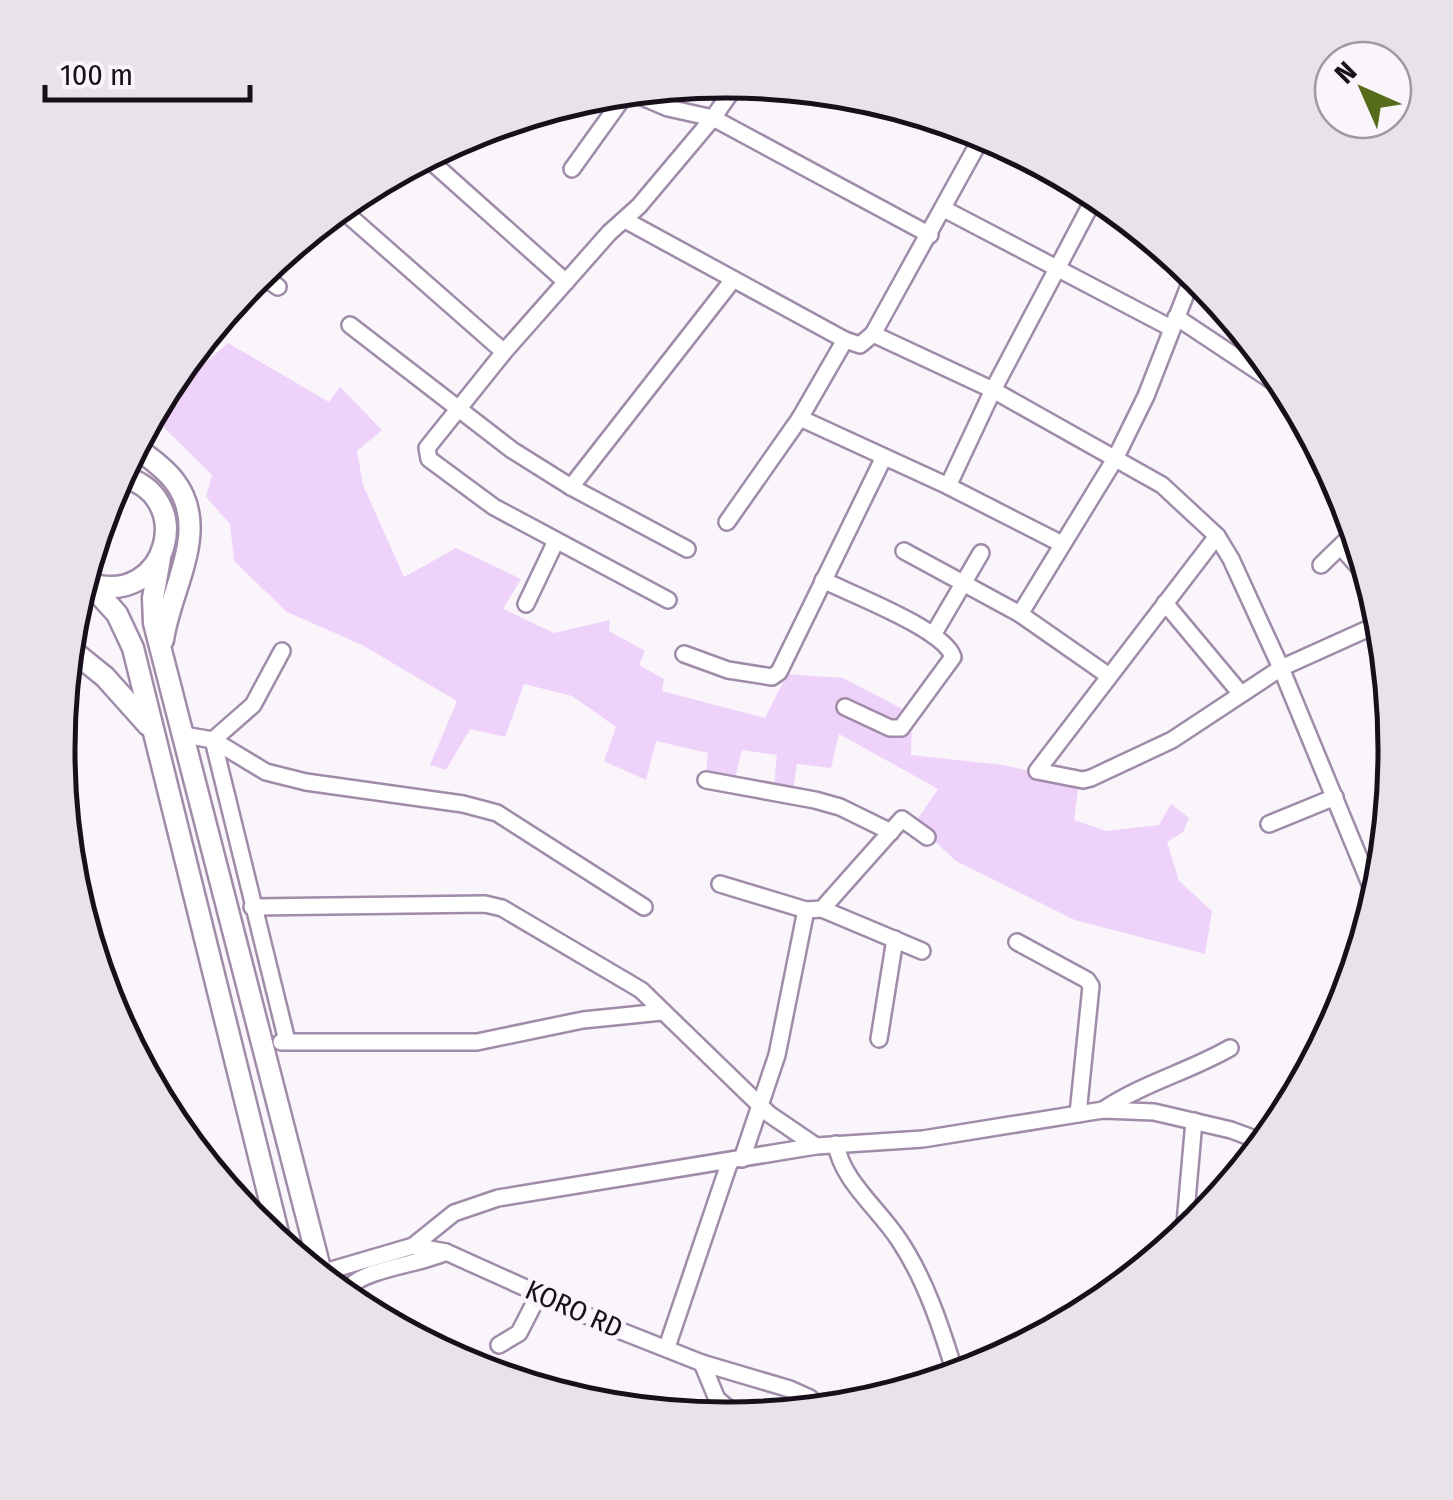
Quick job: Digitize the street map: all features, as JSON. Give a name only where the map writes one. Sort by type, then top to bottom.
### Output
[{"type":"main road","points":[[145,456],[178,485],[190,520],[188,550],[172,597],[162,652]]},
{"type":"main road","points":[[133,482],[150,491],[164,516],[165,544],[152,610],[317,1256]]},
{"type":"main road","points":[[96,585],[110,588],[130,584],[147,574],[160,558]]},
{"type":"main road","points":[[95,592],[126,630],[133,648],[271,1216]]},
{"type":"main road","points":[[82,658],[105,677],[152,729]]},
{"type":"street","points":[[668,600],[494,507],[429,459],[427,448],[504,352],[609,233],[625,220],[727,98]]},
{"type":"street","points":[[655,103],[713,118],[930,235]]},
{"type":"street","points":[[572,169],[616,108]]},
{"type":"street","points":[[625,220],[732,281],[860,345],[874,334],[976,148]]},
{"type":"street","points":[[437,166],[566,282]]},
{"type":"street","points":[[948,486],[992,390],[1089,209]]},
{"type":"street","points":[[944,210],[1174,322],[1256,371]]},
{"type":"street","points":[[351,218],[504,352]]},
{"type":"street","points":[[571,488],[732,281]]},
{"type":"street","points":[[272,283],[278,288]]},
{"type":"street","points":[[1020,614],[1115,459],[1146,396],[1187,289]]},
{"type":"street","points":[[350,324],[512,450],[571,488],[687,548]]},
{"type":"street","points":[[874,334],[992,390],[1170,490],[1217,536],[1281,668],[1365,875]]},
{"type":"street","points":[[727,522],[800,418],[845,340]]},
{"type":"street","points":[[800,418],[1062,544]]},
{"type":"street","points":[[684,654],[728,670],[776,675],[884,457]]},
{"type":"street","points":[[1217,536],[1037,771],[1083,780],[1091,778],[1172,740],[1281,668],[1366,630]]},
{"type":"street","points":[[526,604],[556,541]]},
{"type":"street","points":[[1321,565],[1344,544]]},
{"type":"street","points":[[1341,547],[1347,554]]},
{"type":"street","points":[[904,551],[1020,614],[1109,676]]},
{"type":"street","points":[[934,635],[981,553]]},
{"type":"street","points":[[823,580],[934,635],[950,648],[953,657],[900,728],[890,728],[845,706]]},
{"type":"street","points":[[1165,603],[1241,694]]},
{"type":"street","points":[[213,740],[253,705],[282,650]]},
{"type":"street","points":[[184,735],[213,740],[266,772],[306,782],[464,804],[497,813],[644,907]]},
{"type":"street","points":[[213,740],[287,1041]]},
{"type":"street","points":[[706,780],[840,807],[891,832]]},
{"type":"street","points":[[1269,824],[1334,796]]},
{"type":"street","points":[[667,1347],[736,1160],[762,1106],[814,910],[902,819],[927,837]]},
{"type":"street","points":[[720,884],[814,910],[922,950]]},
{"type":"street","points":[[252,908],[493,904],[641,990],[775,1119],[816,1146]]},
{"type":"street","points":[[879,1039],[895,940]]},
{"type":"street","points":[[1017,942],[1087,980],[1091,986],[1078,1114]]},
{"type":"street","points":[[262,1046],[287,1041],[478,1042],[583,1020],[662,1012]]},
{"type":"street","points":[[1103,1110],[1134,1089],[1175,1076],[1230,1048]]},
{"type":"street","points":[[413,1246],[454,1213],[498,1198],[816,1146],[923,1139],[1103,1110],[1154,1112],[1250,1137]]},
{"type":"street","points":[[1186,1212],[1194,1121]]},
{"type":"street","points":[[836,1144],[841,1164],[912,1262],[952,1361]]},
{"type":"street","name":"KORO RD","points":[[336,1271],[413,1246],[446,1252],[622,1332],[807,1396]]},
{"type":"street","points":[[353,1284],[446,1252]]},
{"type":"street","points":[[499,1345],[519,1333],[539,1294]]},
{"type":"street","points":[[702,1363],[719,1402]]},
{"type":"shaded area","points":[[228,343],[329,402],[340,387],[382,430],[357,451],[363,485],[404,577],[456,548],[521,579],[503,609],[554,633],[610,620],[609,631],[645,651],[639,665],[664,679],[662,691],[765,718],[787,674],[843,678],[912,714],[911,755],[1003,765],[1079,782],[1074,820],[1106,831],[1159,825],[1171,804],[1189,818],[1183,832],[1167,842],[1179,881],[1212,911],[1205,954],[1075,920],[956,861],[915,823],[938,789],[839,734],[831,768],[797,764],[793,790],[774,787],[777,755],[742,750],[734,782],[706,773],[708,753],[656,741],[646,780],[604,761],[616,727],[572,696],[524,684],[505,737],[470,729],[446,770],[430,765],[457,701],[362,645],[287,612],[234,561],[230,524],[206,497],[212,475],[161,425],[199,368]]}]
